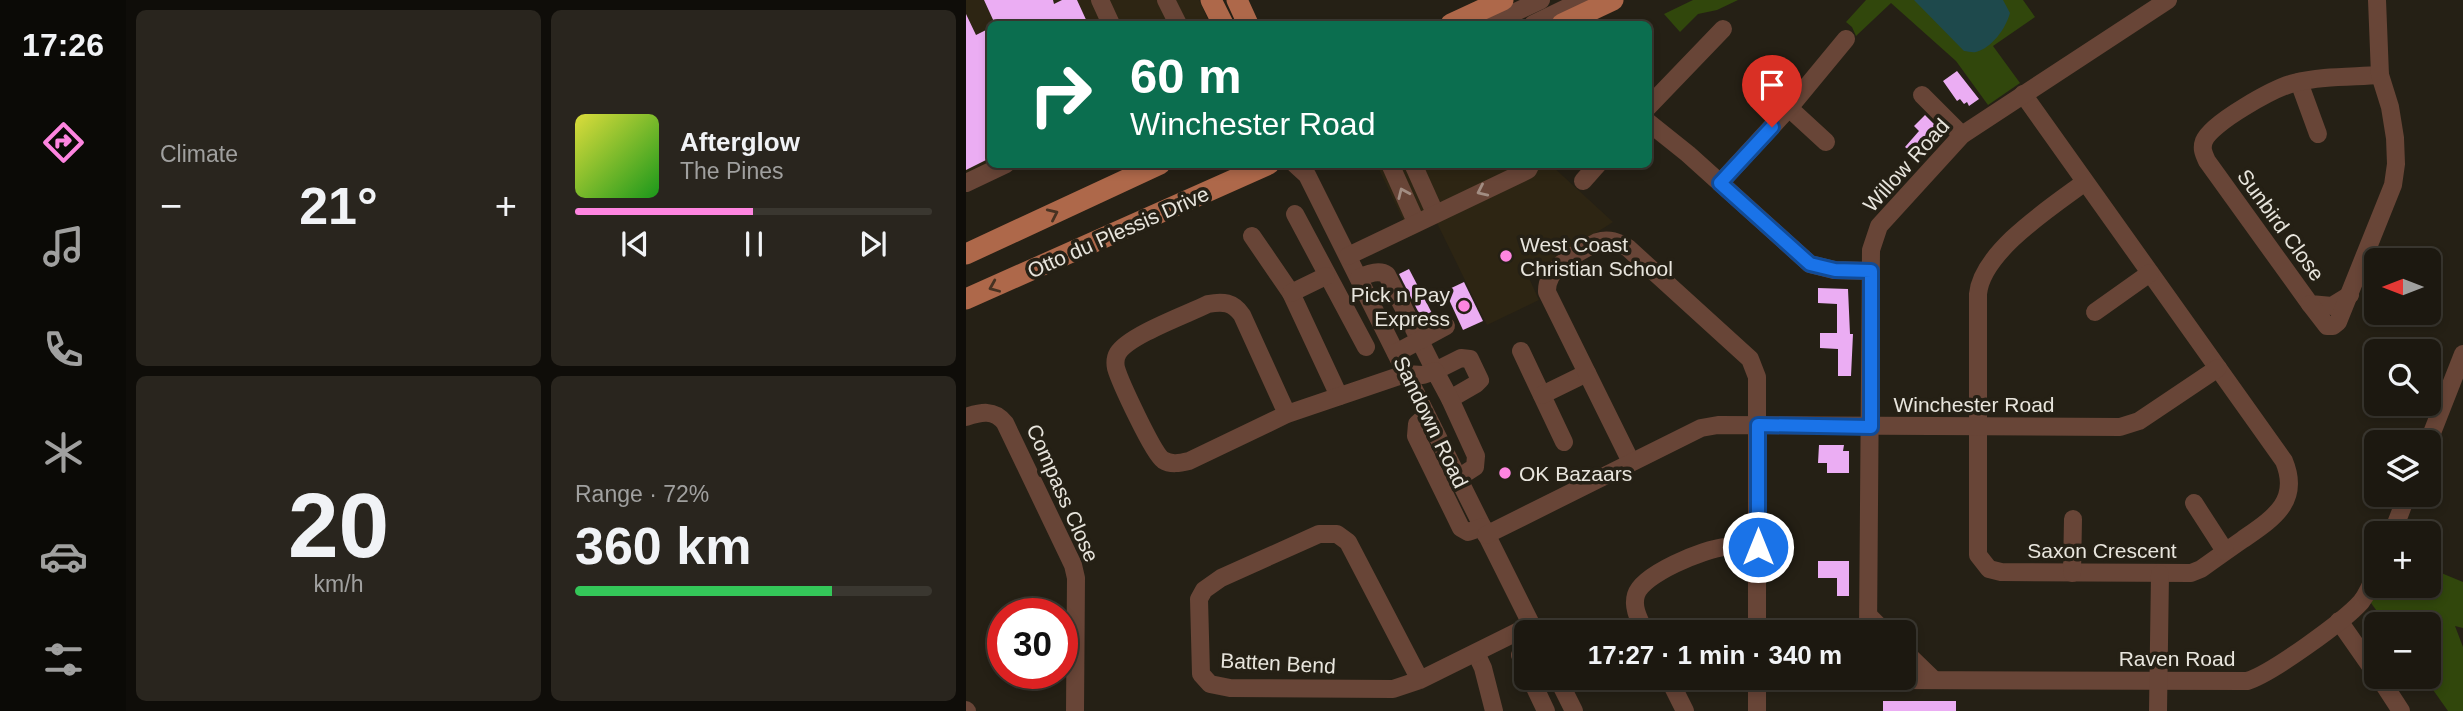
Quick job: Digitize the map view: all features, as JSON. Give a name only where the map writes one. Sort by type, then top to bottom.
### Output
[{"type":"main road","points":[[1211,0],[1222,21]]},
{"type":"main road","points":[[1237,0],[1247,21]]},
{"type":"main road","points":[[1458,21],[1503,0]]},
{"type":"main road","points":[[1568,21],[1613,0]]},
{"type":"main road","name":"Otto du Plessis Drive","points":[[966,254],[1151,168]]},
{"type":"main road","name":"Otto du Plessis Drive","points":[[966,299],[1260,168]]},
{"type":"street","points":[[1100,0],[1110,21]]},
{"type":"street","points":[[1166,0],[1176,21]]},
{"type":"street","points":[[1496,21],[1541,0]]},
{"type":"street","points":[[1539,21],[1583,0]]},
{"type":"street","name":"Willow Road","points":[[1871,427],[1872,241],[1879,226],[1962,135],[2167,0]]},
{"type":"street","name":"Sunbird Close","points":[[2376,0],[2380,75],[2390,107],[2395,138],[2396,164],[2393,185],[2350,295],[2332,306],[2310,304],[2207,161],[2203,148],[2205,140],[2211,131],[2275,89],[2316,78],[2380,75]]},
{"type":"street","points":[[1652,103],[1723,29]]},
{"type":"street","points":[[1720,183],[1789,108],[1846,39]]},
{"type":"street","points":[[2300,82],[2318,134]]},
{"type":"street","name":"Saxon Crescent","points":[[2023,94],[2284,461],[2290,483],[2283,506],[2275,517],[2196,571],[2186,574],[1994,572],[1980,561],[1980,281],[1993,260],[2029,223],[2085,182]]},
{"type":"street","points":[[1922,95],[1962,135]]},
{"type":"street","points":[[1789,108],[1826,142]]},
{"type":"street","points":[[1652,125],[1688,154],[1810,264],[1835,270],[1871,271]]},
{"type":"street","points":[[966,183],[998,168]]},
{"type":"street","name":"Sandown Road","points":[[1303,168],[1529,620]]},
{"type":"street","points":[[1392,168],[1416,222]]},
{"type":"street","points":[[1415,168],[1436,213]]},
{"type":"street","points":[[1348,256],[1529,168]]},
{"type":"street","points":[[1583,181],[1594,168]]},
{"type":"street","points":[[1295,215],[1366,348]]},
{"type":"street","points":[[1252,236],[1291,293],[1339,396]]},
{"type":"street","points":[[1631,462],[1548,296],[1547,284],[1555,269],[1597,242],[1611,240],[1628,248],[1749,359],[1757,377],[1757,620]]},
{"type":"street","points":[[1359,278],[1376,272],[1386,274],[1450,399],[1477,461],[1475,467],[1444,494]]},
{"type":"street","points":[[2095,312],[2150,272]]},
{"type":"street","points":[[1291,293],[1326,276]]},
{"type":"street","points":[[1287,414],[1242,315],[1229,304],[1208,304],[1139,337],[1121,349],[1116,358],[1119,375],[1150,440],[1160,458],[1166,462],[1189,461],[1287,414],[1339,396],[1405,374],[1423,375],[1461,358],[1470,359],[1480,380],[1450,399]]},
{"type":"street","points":[[1396,353],[1446,327]]},
{"type":"street","points":[[1521,351],[1564,442]]},
{"type":"street","points":[[2433,430],[2463,354]]},
{"type":"street","name":"Winchester Road","points":[[1485,531],[1701,428],[1758,425],[2127,426],[2139,421],[2218,369]]},
{"type":"street","points":[[1542,396],[1587,373]]},
{"type":"street","name":"Compass Close","points":[[966,417],[991,412],[997,414],[1005,423],[1073,565],[1078,592],[1074,711]]},
{"type":"street","points":[[1426,416],[1416,427],[1416,436],[1444,494],[1463,530],[1485,531]]},
{"type":"street","points":[[1868,620],[1871,427]]},
{"type":"street","points":[[1421,448],[1439,438]]},
{"type":"street","points":[[2194,503],[2225,551]]},
{"type":"street","points":[[2072,573],[2073,519]]},
{"type":"street","name":"Batten Bend","points":[[1420,680],[1348,542],[1337,534],[1319,534],[1221,578],[1205,590],[1199,599],[1199,666],[1205,680],[1217,686],[1393,689],[1420,680],[1514,636]]},
{"type":"street","points":[[1639,620],[1635,597],[1640,587],[1650,578],[1700,552],[1726,546],[1758,547]]},
{"type":"street","points":[[2158,711],[2160,574]]},
{"type":"street","name":"Raven Road","points":[[1916,680],[2240,682],[2255,679],[2339,621],[2364,598]]},
{"type":"street","points":[[2339,621],[2364,656]]},
{"type":"street","points":[[1476,653],[1483,668],[1494,711]]},
{"type":"street","points":[[1916,663],[1934,680]]},
{"type":"street","points":[[2387,689],[2401,711]]},
{"type":"street","points":[[1537,690],[1546,711]]},
{"type":"street","points":[[1564,690],[1574,711]]},
{"type":"street","points":[[1674,690],[1685,711]]},
{"type":"street","points":[[1757,690],[1757,711]]},
{"type":"shaded area","points":[[966,0],[1199,0],[1209,21],[987,21],[987,168],[1016,168],[966,191]]},
{"type":"shaded area","name":"West Coast Christian School","points":[[1378,168],[1554,168],[1613,222],[1528,276],[1539,300],[1487,325],[1437,223],[1411,236]]},
{"type":"green space","points":[[1693,0],[1738,0],[1717,10],[1698,14],[1680,32],[1664,14]]},
{"type":"green space","points":[[1866,0],[2023,0],[2035,17],[1993,46],[2020,83],[1988,105],[1956,61],[1891,3],[1856,36],[1846,22]]},
{"type":"green space","points":[[2441,573],[2463,582],[2463,628],[2455,626],[2463,647],[2463,711],[2448,711],[2432,689],[2441,689],[2441,612],[2378,612],[2371,603],[2373,598],[2441,598]]},
{"type":"water","points":[[1914,0],[2003,0],[2010,13],[2002,31],[1993,42],[1976,52],[1964,51]]},
{"type":"building","points":[[984,0],[1053,0],[1054,4],[1062,0],[1077,0],[1087,21],[994,21]]},
{"type":"building","points":[[966,14],[976,35],[987,30],[987,160],[966,170]]},
{"type":"building","points":[[1957,71],[1979,99],[1969,106],[1960,99],[1957,101],[1943,81]]},
{"type":"building","points":[[1925,115],[1937,127],[1914,154],[1905,147],[1919,131],[1914,126]]},
{"type":"building","points":[[1409,269],[1435,319],[1425,325],[1399,274]]},
{"type":"building","name":"Pick n Pay Express","points":[[1464,282],[1483,321],[1463,330],[1445,291]]},
{"type":"building","points":[[1818,288],[1848,289],[1850,334],[1853,334],[1851,376],[1838,376],[1838,349],[1820,348],[1820,333],[1837,333],[1837,304],[1818,303]]},
{"type":"building","points":[[1819,445],[1844,445],[1843,451],[1849,451],[1849,473],[1827,473],[1827,463],[1818,463]]},
{"type":"building","points":[[1818,561],[1849,561],[1849,596],[1837,596],[1837,578],[1818,578]]},
{"type":"building","points":[[1883,701],[1956,701],[1956,711],[1883,711]]},
{"type":"place","name":"West Coast Christian School","points":[[1506,256]]},
{"type":"place","name":"Pick n Pay Express","points":[[1464,306]]},
{"type":"place","name":"OK Bazaars","points":[[1505,473]]},
{"type":"route","points":[[1758,547],[1758,425],[1871,427],[1871,271],[1835,270],[1810,264],[1720,183],[1772,127]]}]
